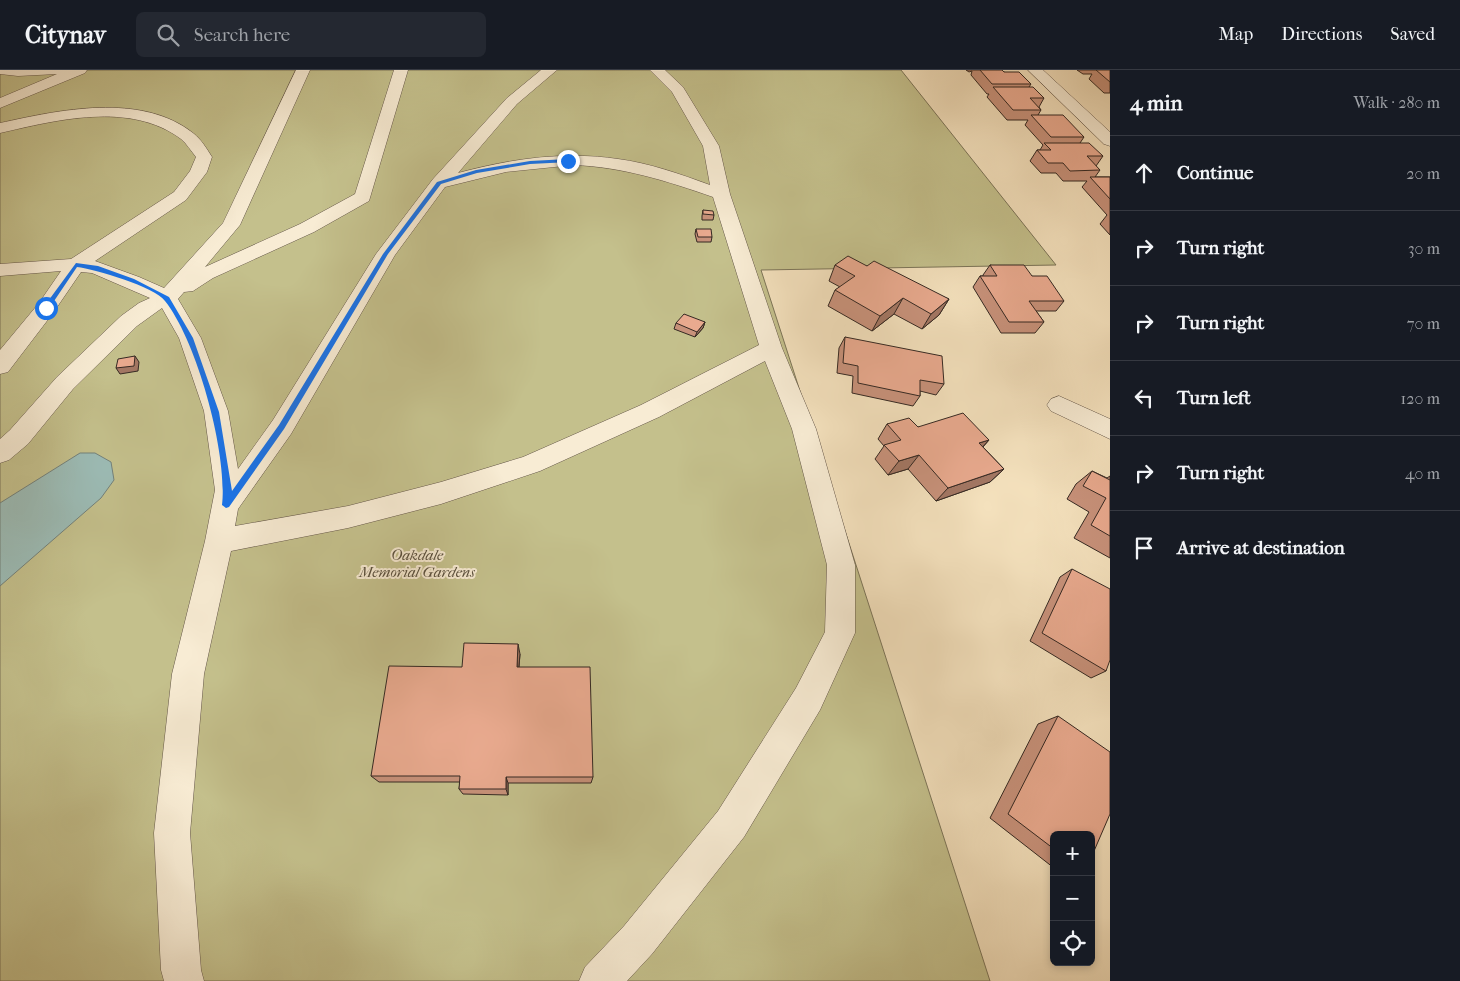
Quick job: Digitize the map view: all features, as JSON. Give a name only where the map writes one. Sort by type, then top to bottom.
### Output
[{"type":"street","points":[[2,70],[18,72],[59,70]]},
{"type":"street","points":[[0,103],[80,70]]},
{"type":"street","points":[[167,298],[231,225],[303,70]]},
{"type":"street","points":[[0,453],[19,436],[65,383],[129,321],[146,308],[167,298],[206,274],[307,228],[363,197],[401,70]]},
{"type":"street","points":[[226,505],[282,427],[386,254],[439,183],[512,101],[550,70]]},
{"type":"street","points":[[598,981],[638,940],[731,824],[808,699],[840,633],[841,566],[804,429],[771,348],[721,194],[711,146],[678,90],[657,70]]},
{"type":"street","points":[[1035,70],[1110,141]]},
{"type":"street","points":[[0,128],[53,117],[103,113],[136,114],[168,126],[188,137],[204,157],[198,172],[180,196],[76,265],[40,316],[0,366]]},
{"type":"street","points":[[439,183],[476,172],[530,163],[568,161],[618,164],[721,194]]},
{"type":"street","points":[[0,270],[76,265],[96,268],[132,280],[167,298],[190,338],[216,412],[228,490],[219,541],[188,674],[172,833],[181,970],[184,981]]},
{"type":"street","points":[[219,541],[348,517],[441,493],[531,464],[650,411],[771,348]]},
{"type":"street","points":[[1059,405],[1110,430]]},
{"type":"green space","name":"Oakdale Memorial Gardens","points":[[0,70],[901,70],[1056,265],[761,270],[990,981],[0,981]]},
{"type":"water","points":[[80,453],[95,453],[111,462],[114,480],[101,498],[0,586],[0,503]]},
{"type":"building","points":[[980,70],[1019,72],[1031,84],[992,84]]},
{"type":"building","points":[[1096,70],[1110,70],[1110,82]]},
{"type":"building","points":[[993,87],[1033,87],[1044,98],[1030,98],[1041,110],[1013,110]]},
{"type":"building","points":[[1031,115],[1063,115],[1084,137],[1051,137]]},
{"type":"building","points":[[1044,143],[1089,143],[1103,156],[1087,156],[1100,170],[1070,171],[1063,163],[1048,163],[1037,150],[1051,150]]},
{"type":"building","points":[[1090,177],[1110,177],[1110,199]]},
{"type":"building","points":[[703,210],[713,211],[714,215],[703,214]]},
{"type":"building","points":[[696,229],[711,229],[712,237],[698,237]]},
{"type":"building","points":[[848,256],[867,266],[874,261],[949,299],[931,314],[903,298],[880,316],[835,290],[855,276],[835,265]]},
{"type":"building","points":[[990,265],[1024,265],[1032,276],[1047,276],[1064,301],[1029,301],[1044,322],[1009,322],[980,276],[997,276]]},
{"type":"building","points":[[684,314],[705,322],[697,332],[676,323]]},
{"type":"building","points":[[845,337],[942,356],[944,384],[920,380],[920,396],[858,383],[858,366],[843,363]]},
{"type":"building","points":[[135,356],[134,366],[116,368],[118,359]]},
{"type":"building","points":[[963,413],[989,440],[979,443],[1004,469],[948,488],[919,455],[899,461],[884,445],[901,440],[887,424],[909,418],[918,427]]},
{"type":"building","points":[[1092,471],[1110,480],[1110,536],[1091,525],[1106,498],[1083,486]]},
{"type":"building","points":[[1072,569],[1110,589],[1110,660],[1106,671],[1042,633]]},
{"type":"building","points":[[464,643],[518,644],[517,667],[590,667],[593,777],[506,777],[506,789],[459,789],[460,776],[371,776],[389,666],[462,667]]},
{"type":"building","points":[[1058,716],[1110,752],[1110,814],[1095,849],[1095,831],[1050,831],[1050,846],[1008,814]]},
{"type":"route","points":[[46,308],[76,265],[96,268],[132,280],[167,298],[190,338],[216,412],[228,490],[226,505],[282,427],[386,254],[439,183],[476,172],[530,163],[568,161]]}]
